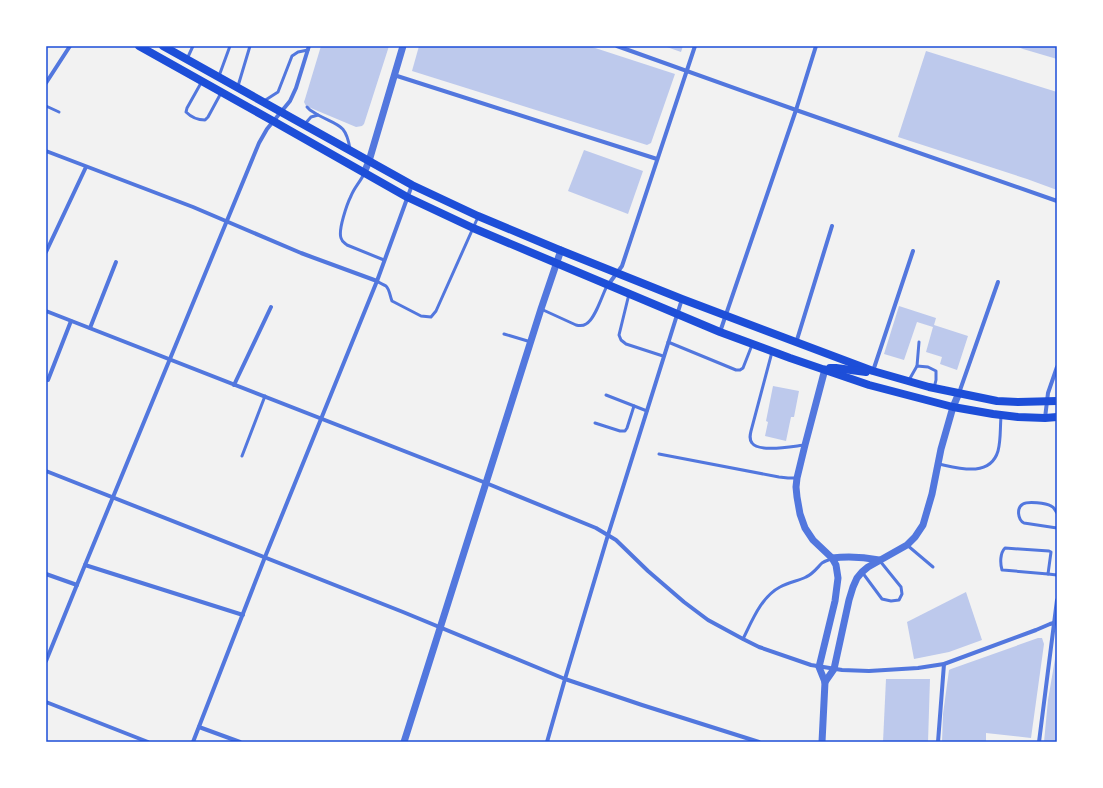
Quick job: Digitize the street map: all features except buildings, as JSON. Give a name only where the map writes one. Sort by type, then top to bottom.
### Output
[{"type":"main road","points":[[139,46],[407,197],[550,262],[556,263],[607,286],[720,332],[790,358],[883,389],[953,407],[1018,417],[1057,417]]},
{"type":"main road","points":[[163,46],[187,58],[412,185],[478,216],[616,273],[872,371],[934,388],[997,401],[1057,401]]},
{"type":"main road","points":[[825,369],[836,368],[863,372],[872,371]]},
{"type":"street","points":[[46,83],[70,46]]},
{"type":"street","points":[[364,173],[369,162],[403,46]]},
{"type":"street","points":[[617,46],[1057,201]]},
{"type":"street","points":[[607,286],[622,266],[695,46]]},
{"type":"street","points":[[720,332],[796,110],[816,46]]},
{"type":"street","points":[[46,661],[112,497],[259,143],[267,129],[290,101],[296,88],[309,48]]},
{"type":"street","points":[[394,75],[657,160]]},
{"type":"street","points":[[46,152],[193,207],[301,253],[377,281]]},
{"type":"street","points":[[46,252],[86,167]]},
{"type":"street","points":[[193,742],[265,557],[377,281],[412,185]]},
{"type":"street","points":[[796,343],[832,226]]},
{"type":"street","points":[[404,742],[561,250]]},
{"type":"street","points":[[872,371],[913,251]]},
{"type":"street","points":[[90,328],[116,262]]},
{"type":"street","points":[[825,682],[834,669],[851,594],[857,578],[868,567],[907,545],[915,537],[923,525],[932,494],[941,448],[953,407],[998,282]]},
{"type":"street","points":[[547,742],[564,679],[663,356],[682,299]]},
{"type":"street","points":[[234,384],[271,308]]},
{"type":"street","points":[[46,310],[321,417],[580,521],[616,540],[648,571],[684,602],[708,620],[743,640],[759,647],[819,667],[869,671],[918,668],[944,664],[1056,623]]},
{"type":"street","points":[[48,380],[71,321]]},
{"type":"street","points":[[1044,418],[1046,402],[1057,367]]},
{"type":"street","points":[[822,742],[825,682],[819,667],[837,590],[837,571],[836,565],[832,558],[813,540],[805,528],[796,497],[797,478],[825,369]]},
{"type":"street","points":[[46,471],[403,612],[564,679],[760,742]]},
{"type":"street","points":[[832,558],[868,558],[879,560]]},
{"type":"street","points":[[85,565],[243,615]]},
{"type":"street","points":[[46,574],[77,585]]},
{"type":"street","points":[[1039,742],[1056,623],[1057,600]]},
{"type":"street","points":[[938,742],[944,664]]},
{"type":"street","points":[[46,702],[148,742]]},
{"type":"street","points":[[199,727],[240,742]]},
{"type":"lane","points":[[187,58],[193,46]]},
{"type":"lane","points":[[219,76],[230,46]]},
{"type":"lane","points":[[238,87],[250,46]]},
{"type":"lane","points":[[264,101],[278,92],[292,56],[309,48]]},
{"type":"lane","points":[[202,81],[187,108],[186,112],[189,115],[200,120],[205,120],[222,92]]},
{"type":"lane","points":[[46,106],[59,112]]},
{"type":"lane","points":[[307,107],[318,115],[344,128],[351,151]]},
{"type":"lane","points":[[304,125],[311,117],[318,115]]},
{"type":"lane","points":[[364,173],[350,196],[340,230],[340,237],[342,242],[347,245],[384,260]]},
{"type":"lane","points":[[377,281],[386,286],[392,301],[421,316],[431,317],[436,311],[478,216]]},
{"type":"lane","points":[[541,310],[581,326],[590,321],[607,286]]},
{"type":"lane","points":[[629,294],[619,335],[621,340],[626,344],[663,356]]},
{"type":"lane","points":[[504,334],[531,342]]},
{"type":"lane","points":[[668,342],[736,370],[743,368],[753,344]]},
{"type":"lane","points":[[908,381],[917,366],[919,342]]},
{"type":"lane","points":[[772,351],[751,431],[751,441],[753,445],[765,448],[805,445]]},
{"type":"lane","points":[[917,366],[928,367],[936,371],[934,388]]},
{"type":"lane","points":[[242,456],[265,396]]},
{"type":"lane","points":[[606,396],[646,411]]},
{"type":"lane","points":[[595,423],[620,431],[625,431],[634,406]]},
{"type":"lane","points":[[938,464],[972,470],[988,464],[996,455],[998,450],[1001,415]]},
{"type":"lane","points":[[659,454],[779,477],[797,478]]},
{"type":"lane","points":[[1057,513],[1050,505],[1033,502],[1023,504],[1020,507],[1019,512],[1020,519],[1024,523],[1057,528]]},
{"type":"lane","points":[[907,545],[933,567]]},
{"type":"lane","points":[[1048,574],[1050,551],[1007,548],[1002,551],[1002,570],[1057,575]]},
{"type":"lane","points":[[743,640],[755,616],[771,594],[779,587],[807,577],[823,562],[832,558]]},
{"type":"lane","points":[[862,572],[882,599],[891,601],[899,600],[902,594],[901,587],[879,560]]}]
